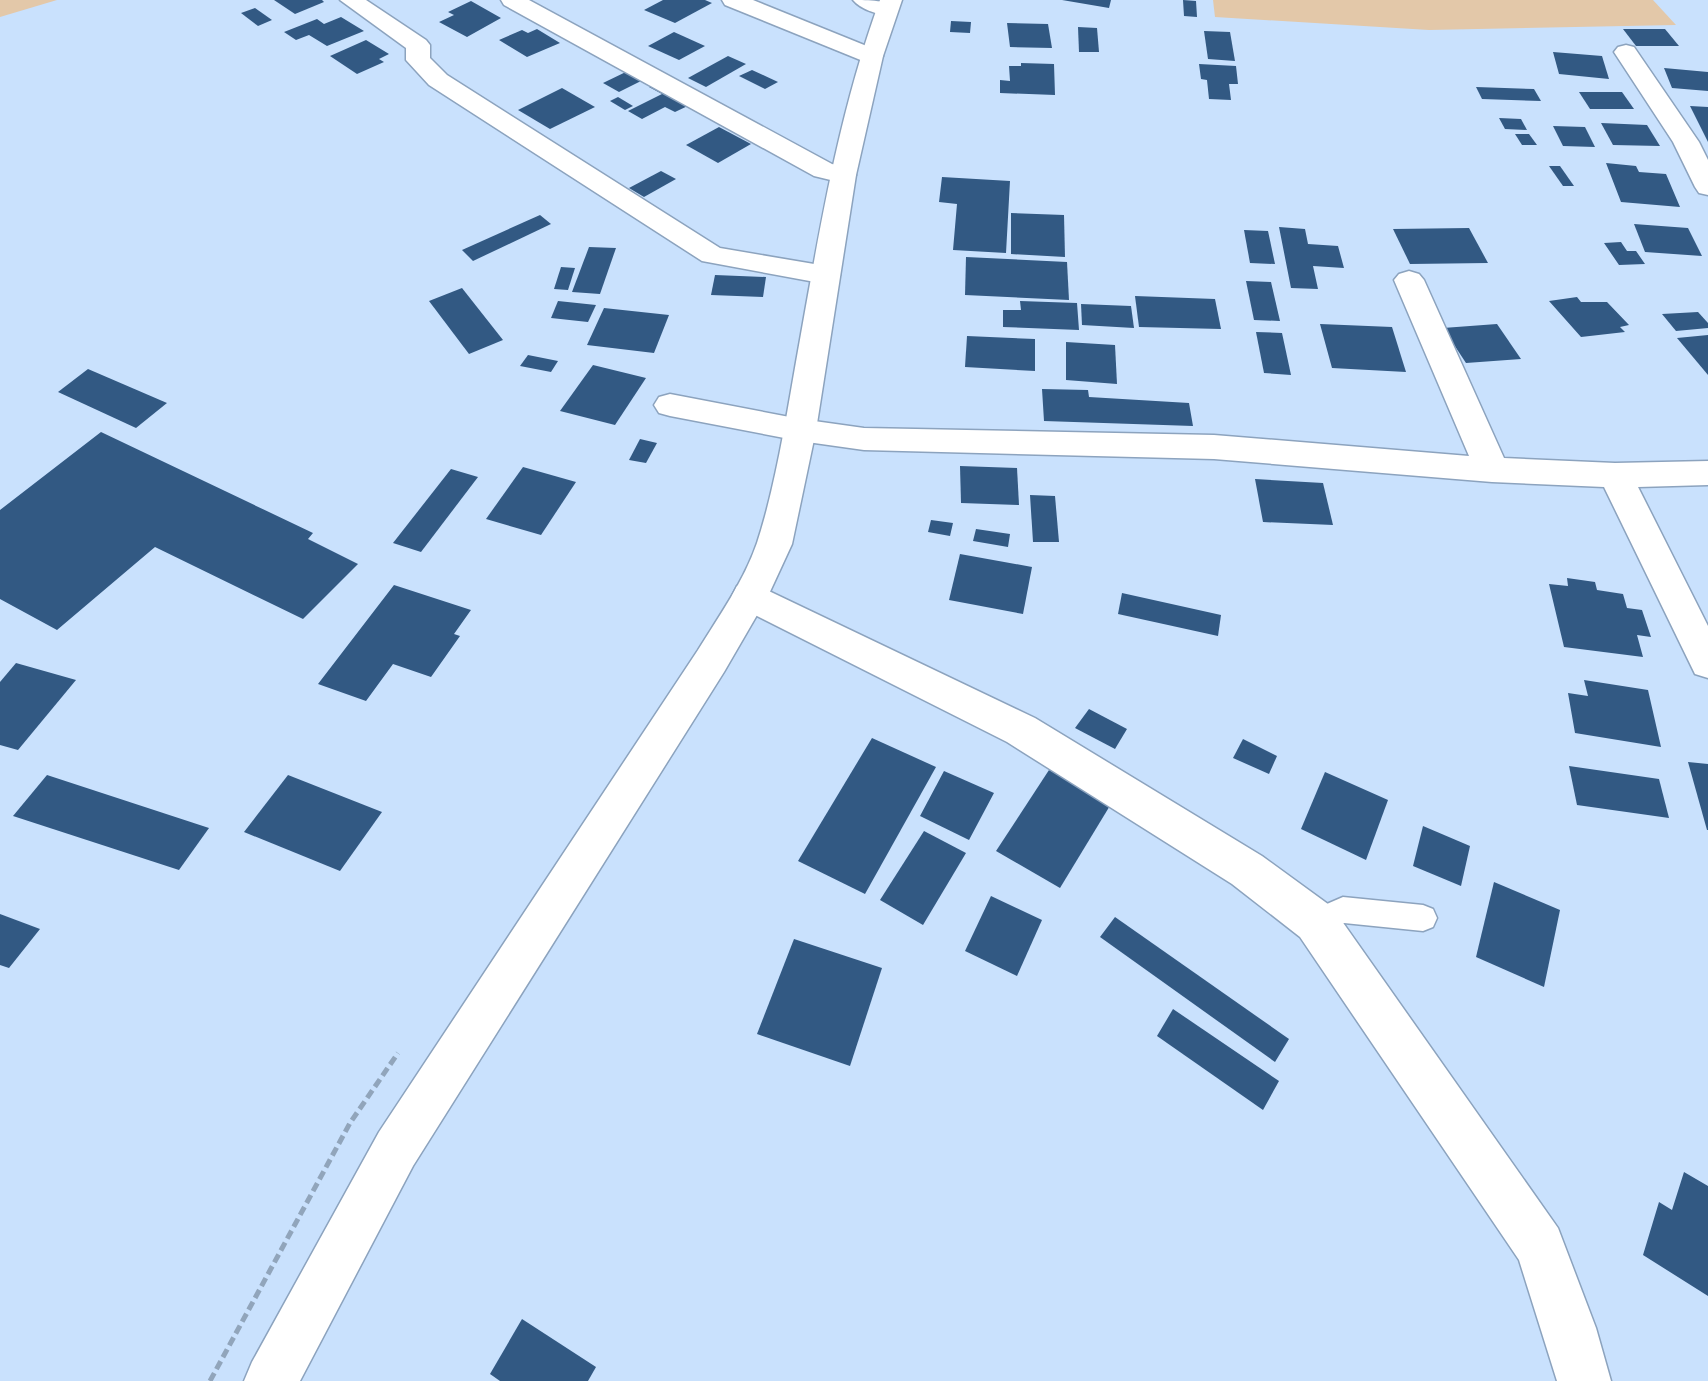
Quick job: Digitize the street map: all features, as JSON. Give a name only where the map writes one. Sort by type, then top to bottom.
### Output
[{"type":"street","points":[[351,0],[418,45],[418,60],[438,80],[712,255],[826,275]]},
{"type":"street","points":[[512,0],[823,170],[843,175]]},
{"type":"street","points":[[733,0],[871,57]]},
{"type":"street","points":[[271,1381],[396,1149],[711,661],[750,596],[774,544],[800,430],[843,175],[881,3]]},
{"type":"street","points":[[1626,52],[1686,142],[1708,187]]},
{"type":"street","points":[[1409,280],[1492,470]]},
{"type":"street","points":[[670,405],[800,430],[864,439],[1214,447],[1492,470],[1615,475],[1708,473]]},
{"type":"street","points":[[1615,475],[1708,663]]},
{"type":"street","points":[[750,596],[1021,730],[1247,870],[1315,922],[1540,1246],[1569,1328],[1584,1381]]},
{"type":"lane","points":[[1315,922],[1343,910],[1423,918]]},
{"type":"path","points":[[210,1381],[350,1123],[405,1044]]},
{"type":"shaded area","points":[[0,0],[57,0],[0,17]]},
{"type":"shaded area","points":[[1213,0],[1653,0],[1676,25],[1429,30],[1215,17]]},
{"type":"building","points":[[274,0],[322,0],[324,2],[295,14]]},
{"type":"building","points":[[663,0],[705,0],[712,3],[675,23],[644,10]]},
{"type":"building","points":[[1062,0],[1111,0],[1109,8]]},
{"type":"building","points":[[1183,0],[1196,1],[1197,17],[1184,16]]},
{"type":"building","points":[[471,1],[501,18],[467,37],[439,22],[454,15],[448,12]]},
{"type":"building","points":[[255,8],[272,20],[258,26],[241,13]]},
{"type":"building","points":[[341,17],[364,31],[327,46],[309,35],[296,40],[284,32],[317,19],[324,24]]},
{"type":"building","points":[[951,21],[971,22],[970,33],[950,32]]},
{"type":"building","points":[[1007,23],[1048,24],[1052,48],[1010,47]]},
{"type":"building","points":[[1078,27],[1097,28],[1099,52],[1079,52]]},
{"type":"building","points":[[537,29],[560,43],[527,57],[499,40],[522,30],[528,33]]},
{"type":"building","points":[[1623,29],[1665,29],[1679,46],[1636,46]]},
{"type":"building","points":[[1204,31],[1230,32],[1235,61],[1208,59]]},
{"type":"building","points":[[674,32],[705,46],[679,60],[648,46]]},
{"type":"building","points":[[366,40],[389,54],[379,59],[384,62],[357,74],[330,56]]},
{"type":"building","points":[[1553,52],[1602,56],[1609,79],[1559,74]]},
{"type":"building","points":[[728,56],[746,64],[706,87],[688,78]]},
{"type":"building","points":[[1021,63],[1054,64],[1055,95],[1000,93],[1000,80],[1010,81],[1009,66],[1021,66]]},
{"type":"building","points":[[1199,64],[1236,66],[1238,84],[1229,84],[1231,100],[1209,99],[1207,80],[1201,79]]},
{"type":"building","points":[[1664,68],[1708,72],[1708,91],[1672,88]]},
{"type":"building","points":[[632,69],[647,78],[619,92],[603,83]]},
{"type":"building","points":[[752,70],[778,82],[765,89],[739,76]]},
{"type":"building","points":[[657,83],[694,103],[675,112],[665,107],[642,119],[628,111],[662,94],[649,87]]},
{"type":"building","points":[[1476,87],[1534,89],[1541,101],[1482,99]]},
{"type":"building","points":[[562,88],[595,107],[550,129],[518,110]]},
{"type":"building","points":[[1579,92],[1622,92],[1634,109],[1590,109]]},
{"type":"building","points":[[618,97],[633,106],[625,110],[610,101]]},
{"type":"building","points":[[1690,106],[1708,107],[1708,142]]},
{"type":"building","points":[[1499,118],[1521,119],[1527,130],[1505,129]]},
{"type":"building","points":[[1601,123],[1647,125],[1660,146],[1613,145]]},
{"type":"building","points":[[1553,126],[1585,127],[1595,147],[1563,146]]},
{"type":"building","points":[[719,127],[751,144],[718,163],[686,145]]},
{"type":"building","points":[[1515,134],[1529,134],[1537,145],[1522,145]]},
{"type":"building","points":[[1606,163],[1636,166],[1639,172],[1666,174],[1680,207],[1621,202]]},
{"type":"building","points":[[1549,166],[1560,166],[1574,186],[1563,186]]},
{"type":"building","points":[[661,171],[676,179],[644,197],[629,188]]},
{"type":"building","points":[[942,177],[1010,181],[1006,253],[953,250],[957,204],[939,202]]},
{"type":"building","points":[[1011,213],[1064,215],[1065,257],[1011,254]]},
{"type":"building","points":[[540,215],[551,224],[473,261],[462,250]]},
{"type":"building","points":[[1634,224],[1688,228],[1702,256],[1645,252]]},
{"type":"building","points":[[1279,227],[1305,229],[1308,244],[1338,246],[1344,268],[1313,266],[1318,289],[1291,288]]},
{"type":"building","points":[[1469,228],[1488,263],[1410,264],[1393,229]]},
{"type":"building","points":[[1244,230],[1268,231],[1275,264],[1250,263]]},
{"type":"building","points":[[1621,242],[1627,251],[1636,251],[1645,264],[1619,265],[1604,243]]},
{"type":"building","points":[[589,247],[616,248],[600,294],[572,292]]},
{"type":"building","points":[[966,257],[1067,262],[1069,300],[965,295]]},
{"type":"building","points":[[561,267],[575,268],[568,290],[554,289]]},
{"type":"building","points":[[715,275],[766,277],[763,297],[711,295]]},
{"type":"building","points":[[1246,281],[1271,282],[1280,321],[1254,320]]},
{"type":"building","points":[[462,288],[503,340],[469,354],[429,301]]},
{"type":"building","points":[[1135,296],[1215,299],[1221,329],[1139,327]]},
{"type":"building","points":[[1577,297],[1581,302],[1607,302],[1629,325],[1620,327],[1625,332],[1581,337],[1549,301]]},
{"type":"building","points":[[558,301],[596,305],[588,322],[551,318]]},
{"type":"building","points":[[1020,301],[1077,303],[1079,330],[1003,327],[1003,310],[1021,310]]},
{"type":"building","points":[[1081,304],[1131,306],[1134,328],[1082,325]]},
{"type":"building","points":[[604,308],[669,315],[654,353],[587,345]]},
{"type":"building","points":[[1698,312],[1708,323],[1708,328],[1676,331],[1662,314]]},
{"type":"building","points":[[1320,324],[1392,327],[1406,372],[1332,368]]},
{"type":"building","points":[[1497,324],[1521,359],[1466,363],[1443,328]]},
{"type":"building","points":[[1256,332],[1282,333],[1291,375],[1264,373]]},
{"type":"building","points":[[1708,335],[1708,375],[1677,338]]},
{"type":"building","points":[[967,336],[1035,339],[1035,371],[965,367]]},
{"type":"building","points":[[1066,342],[1115,345],[1117,384],[1066,380]]},
{"type":"building","points":[[528,355],[558,361],[551,372],[520,366]]},
{"type":"building","points":[[593,365],[646,378],[615,425],[560,411]]},
{"type":"building","points":[[88,369],[167,403],[136,428],[58,392]]},
{"type":"building","points":[[1042,389],[1088,390],[1089,397],[1189,403],[1193,426],[1044,421]]},
{"type":"building","points":[[101,432],[313,533],[308,539],[358,564],[303,619],[155,547],[57,630],[0,599],[0,510]]},
{"type":"building","points":[[640,439],[657,443],[646,463],[629,460]]},
{"type":"building","points":[[960,466],[1017,468],[1019,505],[961,503]]},
{"type":"building","points":[[523,467],[576,482],[541,535],[486,519]]},
{"type":"building","points":[[451,469],[478,477],[421,552],[393,543]]},
{"type":"building","points":[[1255,479],[1323,483],[1333,525],[1263,522]]},
{"type":"building","points":[[1030,495],[1055,496],[1059,542],[1033,542]]},
{"type":"building","points":[[931,520],[953,523],[950,536],[928,532]]},
{"type":"building","points":[[976,529],[1010,534],[1008,547],[973,541]]},
{"type":"building","points":[[960,554],[1032,567],[1023,614],[949,600]]},
{"type":"building","points":[[1567,578],[1595,582],[1597,590],[1623,594],[1627,608],[1642,610],[1651,637],[1637,635],[1643,657],[1564,647],[1549,584],[1568,586]]},
{"type":"building","points":[[394,585],[471,610],[454,634],[460,636],[431,677],[393,664],[366,701],[318,684]]},
{"type":"building","points":[[1122,593],[1221,615],[1218,636],[1118,614]]},
{"type":"building","points":[[16,663],[76,680],[18,750],[0,745],[0,682]]},
{"type":"building","points":[[1584,680],[1648,690],[1661,747],[1575,733],[1568,693],[1588,696]]},
{"type":"building","points":[[1089,709],[1127,729],[1115,749],[1075,728]]},
{"type":"building","points":[[872,738],[936,767],[865,894],[798,861]]},
{"type":"building","points":[[1243,739],[1277,756],[1269,774],[1233,758]]},
{"type":"building","points":[[1688,762],[1708,764],[1708,830],[1707,830]]},
{"type":"building","points":[[1569,766],[1659,779],[1669,818],[1577,805]]},
{"type":"building","points":[[1049,770],[1111,804],[1060,888],[996,851]]},
{"type":"building","points":[[944,771],[994,793],[969,840],[920,816]]},
{"type":"building","points":[[1325,772],[1388,800],[1366,860],[1301,829]]},
{"type":"building","points":[[47,775],[209,828],[179,870],[13,816]]},
{"type":"building","points":[[288,775],[382,812],[340,871],[244,832]]},
{"type":"building","points":[[1423,826],[1470,846],[1461,886],[1413,866]]},
{"type":"building","points":[[924,831],[966,853],[923,925],[880,900]]},
{"type":"building","points":[[1494,882],[1560,910],[1544,987],[1476,957]]},
{"type":"building","points":[[991,896],[1042,920],[1017,976],[965,951]]},
{"type":"building","points":[[0,914],[40,929],[9,968],[0,965]]},
{"type":"building","points":[[1115,917],[1289,1039],[1275,1062],[1100,937]]},
{"type":"building","points":[[794,939],[882,968],[850,1066],[757,1034]]},
{"type":"building","points":[[1173,1009],[1279,1081],[1263,1110],[1157,1036]]},
{"type":"building","points":[[1684,1172],[1708,1186],[1708,1296],[1643,1255],[1659,1202],[1672,1210]]},
{"type":"building","points":[[522,1319],[596,1367],[588,1381],[500,1381],[490,1374]]}]
